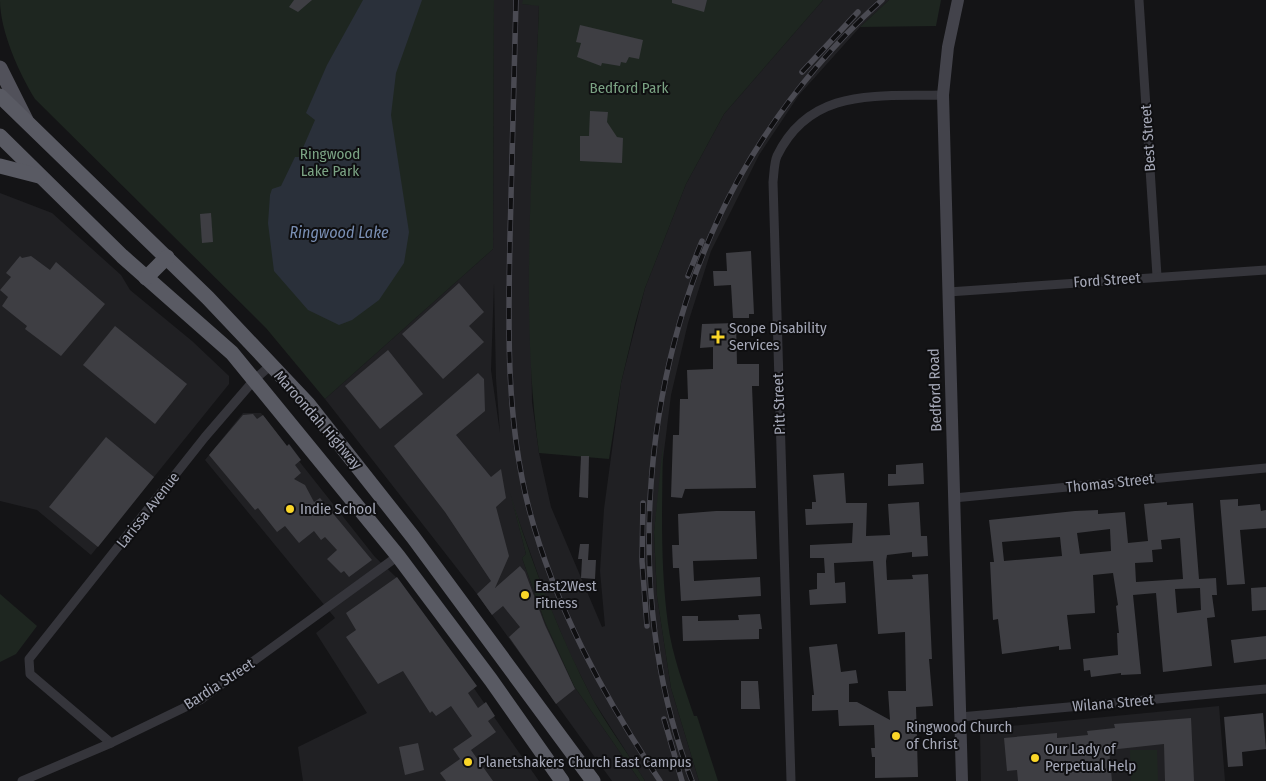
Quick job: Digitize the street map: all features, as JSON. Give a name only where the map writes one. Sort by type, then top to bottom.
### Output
[{"type":"highway","name":"Maroondah Highway","points":[[0,96],[167,257],[308,404],[376,488],[594,781]]},
{"type":"highway","name":"Maroondah Highway","points":[[0,136],[40,177],[146,278],[232,353],[398,556],[562,781]]},
{"type":"highway","points":[[0,166],[40,177]]},
{"type":"highway","points":[[146,278],[167,257]]},
{"type":"highway","points":[[509,706],[528,692]]},
{"type":"main road","name":"Bedford Road","points":[[958,0],[948,47],[942,95],[962,781]]},
{"type":"main road","points":[[0,68],[26,120]]},
{"type":"street","name":"Best Street","points":[[1139,0],[1157,276]]},
{"type":"street","name":"Pitt Street","points":[[791,781],[773,182],[776,157],[794,130],[814,111],[840,100],[942,95]]},
{"type":"street","name":"Ford Street","points":[[948,292],[1157,276],[1266,270]]},
{"type":"street","name":"Larissa Avenue","points":[[111,743],[30,674],[27,665],[28,660],[254,379],[271,365]]},
{"type":"street","name":"Thomas Street","points":[[954,498],[1266,468]]},
{"type":"street","name":"Bardia Street","points":[[22,781],[111,743],[200,700],[398,556]]},
{"type":"street","name":"Wilana Street","points":[[960,717],[1266,689]]},
{"type":"shaded area","points":[[494,0],[523,0],[523,4],[539,5],[530,262],[532,402],[539,453],[551,507],[602,627],[605,626],[600,571],[604,509],[621,383],[645,288],[686,184],[724,114],[823,0],[889,0],[860,27],[799,95],[759,155],[711,251],[688,323],[671,395],[654,532],[657,596],[671,688],[699,781],[645,781],[593,700],[570,654],[547,600],[514,507],[526,554],[522,558],[545,622],[574,686],[640,781],[612,781],[477,594],[325,399],[493,249]],"holes":[[[494,283],[496,379],[500,433],[491,370]]]},
{"type":"shaded area","points":[[0,193],[52,213],[121,275],[130,290],[192,341],[229,376],[229,384],[91,555],[37,510],[0,501]]},
{"type":"shaded area","points":[[243,413],[261,413],[375,557],[396,577],[539,781],[303,781],[298,747],[367,713],[316,633],[335,618],[205,460]]},
{"type":"shaded area","points":[[1219,706],[1225,781],[981,781],[980,729]]},
{"type":"green space","name":"Ringwood Lake Park","points":[[0,0],[494,0],[493,249],[325,399],[266,328],[35,99],[23,77],[7,38],[3,25]]},
{"type":"green space","name":"Bedford Park","points":[[523,0],[823,0],[724,114],[686,184],[645,288],[621,383],[609,459],[539,453],[533,398],[529,286],[539,6],[522,4]]},
{"type":"green space","points":[[889,0],[941,0],[936,26],[860,27]]},
{"type":"green space","points":[[663,444],[663,556],[665,602],[670,636],[682,682],[694,716],[697,716],[718,781],[699,781],[671,688],[657,596],[654,532]]},
{"type":"green space","points":[[510,493],[546,597],[568,648],[592,698],[645,781],[640,781],[574,686],[545,622],[522,558],[526,554]]},
{"type":"green space","points":[[0,594],[37,626],[16,654],[0,662]]},
{"type":"green space","points":[[1130,750],[1157,750],[1158,781],[1131,781]]},
{"type":"water","name":"Ringwood Lake","points":[[363,0],[422,0],[396,73],[391,115],[409,232],[404,263],[379,300],[352,320],[339,325],[308,310],[274,271],[268,223],[270,195],[272,189],[281,186],[295,157],[299,157],[315,120],[306,113],[327,65]]},
{"type":"building","points":[[294,0],[312,0],[298,12],[289,7]]},
{"type":"building","points":[[672,0],[707,0],[704,12],[672,3]]},
{"type":"building","points":[[580,25],[643,40],[639,59],[629,57],[626,63],[621,62],[620,66],[602,63],[601,66],[577,57],[581,43],[576,42]]},
{"type":"building","points":[[590,111],[608,112],[607,122],[617,137],[623,138],[622,163],[580,161],[580,136],[589,136]]},
{"type":"building","points":[[211,213],[213,242],[202,243],[200,214]]},
{"type":"building","points":[[751,251],[754,314],[749,314],[749,318],[733,318],[731,285],[714,286],[713,271],[727,271],[726,253]]},
{"type":"building","points":[[20,256],[22,258],[31,256],[50,270],[56,262],[105,304],[61,356],[25,329],[27,326],[2,306],[8,297],[0,290],[11,277],[6,273]]},
{"type":"building","points":[[459,283],[484,312],[469,326],[484,342],[443,379],[402,334]]},
{"type":"building","points":[[736,323],[737,364],[759,364],[759,386],[752,386],[756,488],[685,489],[682,498],[671,497],[673,435],[679,435],[680,399],[688,399],[687,370],[713,369],[713,347],[700,348],[702,324]]},
{"type":"building","points":[[115,326],[187,384],[155,424],[83,365]]},
{"type":"building","points":[[388,350],[423,394],[380,429],[345,386]]},
{"type":"building","points":[[478,373],[484,379],[485,411],[456,435],[491,477],[501,469],[506,498],[496,507],[509,556],[495,588],[520,566],[525,572],[545,625],[575,689],[556,704],[509,637],[520,627],[503,606],[492,615],[477,594],[491,581],[445,512],[394,446]]},
{"type":"building","points":[[253,414],[257,419],[263,415],[287,446],[289,444],[301,460],[295,465],[301,473],[294,479],[305,485],[314,502],[320,498],[372,560],[349,577],[344,571],[341,573],[327,559],[337,550],[325,537],[321,540],[314,531],[299,543],[285,526],[277,532],[258,508],[255,510],[209,455],[243,415]]},
{"type":"building","points":[[106,437],[154,477],[98,547],[49,507]]},
{"type":"building","points":[[581,456],[589,456],[588,498],[579,497]]},
{"type":"building","points":[[923,463],[924,484],[888,486],[888,474],[896,474],[896,465]]},
{"type":"building","points":[[844,473],[846,503],[867,503],[866,536],[890,535],[888,504],[919,502],[921,536],[927,536],[928,556],[912,557],[912,552],[887,555],[886,561],[887,580],[913,579],[912,575],[928,574],[932,659],[929,659],[933,706],[916,707],[918,777],[875,778],[875,757],[872,757],[871,748],[875,748],[874,725],[839,726],[838,710],[812,711],[812,695],[814,695],[809,647],[837,644],[841,672],[856,670],[858,683],[849,684],[849,702],[857,702],[890,720],[888,691],[906,691],[905,632],[878,634],[873,561],[834,563],[835,583],[845,582],[846,603],[810,605],[809,590],[817,589],[817,573],[825,573],[824,558],[810,558],[810,545],[852,543],[853,523],[806,525],[805,509],[812,509],[812,502],[816,502],[813,475]]},
{"type":"building","points":[[1238,499],[1238,506],[1260,504],[1261,511],[1266,510],[1266,528],[1240,530],[1245,584],[1227,585],[1220,500]]},
{"type":"building","points":[[1167,502],[1167,505],[1193,503],[1199,579],[1216,578],[1217,595],[1212,595],[1215,617],[1207,618],[1212,666],[1163,672],[1156,593],[1133,595],[1141,674],[1121,675],[1121,673],[1091,677],[1090,670],[1084,671],[1083,659],[1118,655],[1117,633],[1119,633],[1116,606],[1118,605],[1113,573],[1093,575],[1095,613],[1067,615],[1071,649],[1059,650],[1059,646],[1002,654],[998,619],[993,620],[990,562],[994,562],[989,520],[1075,511],[1098,510],[1098,514],[1125,512],[1128,543],[1148,541],[1144,504]],"holes":[[[1110,529],[1111,551],[1080,554],[1077,533]],[[1060,537],[1062,556],[1004,561],[1002,542]],[[1180,538],[1183,579],[1136,582],[1135,563],[1153,562],[1152,550],[1162,549],[1161,540]],[[1200,588],[1201,610],[1177,613],[1175,589]]]},
{"type":"building","points":[[716,511],[755,511],[757,559],[693,561],[694,581],[760,577],[761,596],[681,601],[679,568],[673,568],[672,545],[679,545],[678,514]]},
{"type":"building","points":[[580,544],[589,544],[588,560],[596,560],[595,579],[581,578],[582,559],[578,559]]},
{"type":"building","points":[[397,577],[477,686],[468,693],[478,708],[486,702],[495,716],[488,721],[496,732],[471,750],[493,781],[446,781],[440,773],[460,759],[453,749],[472,736],[451,706],[436,716],[432,711],[430,713],[403,671],[378,684],[346,637],[356,630],[346,613]]},
{"type":"building","points":[[1266,587],[1266,610],[1252,611],[1251,588]]},
{"type":"building","points":[[760,614],[762,629],[759,629],[759,639],[683,641],[682,616],[698,616],[698,621],[739,620],[738,615]]},
{"type":"building","points":[[1266,636],[1266,659],[1234,663],[1231,640]]},
{"type":"building","points":[[741,681],[758,681],[760,709],[741,709]]},
{"type":"building","points":[[1263,713],[1266,749],[1242,752],[1243,766],[1228,767],[1224,717]]},
{"type":"building","points":[[1191,718],[1194,781],[1165,781],[1164,744],[1109,750],[1112,781],[1018,781],[1017,770],[1007,771],[1004,738],[1057,733],[1057,738],[1088,735],[1087,731],[1115,728],[1114,724]]},
{"type":"building","points":[[418,743],[424,770],[405,775],[399,747]]},
{"type":"railway","points":[[516,0],[509,340],[512,408],[521,476],[540,545],[567,616],[601,684],[660,781]]},
{"type":"railway","points":[[692,781],[669,709],[655,633],[649,555],[652,476],[662,398],[680,321],[705,248],[738,180],[768,130],[802,84],[840,40],[882,0]]},
{"type":"railway","points":[[802,72],[858,12]]},
{"type":"railway","points":[[688,276],[702,241]]},
{"type":"railway","points":[[643,503],[642,561],[647,626]]},
{"type":"railway","points":[[664,719],[682,781]]},
{"type":"place","name":"Scope Disability Services","points":[[718,337]]},
{"type":"place","name":"Indie School","points":[[290,509]]},
{"type":"place","name":"East2West Fitness","points":[[525,595]]},
{"type":"place","name":"Ringwood Church of Christ","points":[[896,736]]},
{"type":"place","name":"Our Lady of Perpetual Help","points":[[1035,758]]},
{"type":"place","name":"Planetshakers Church East Campus","points":[[468,762]]}]
